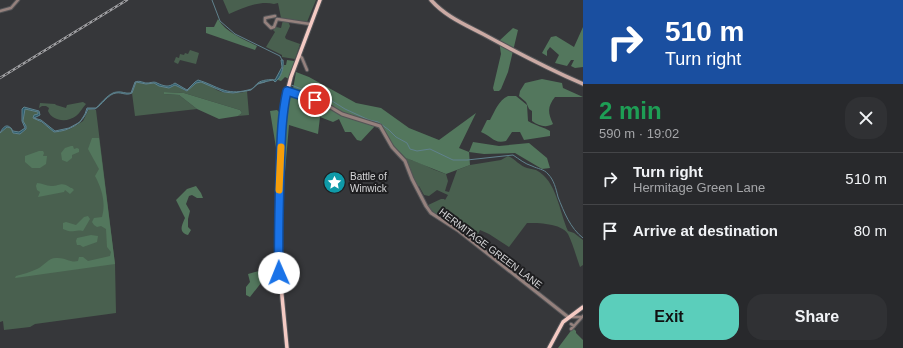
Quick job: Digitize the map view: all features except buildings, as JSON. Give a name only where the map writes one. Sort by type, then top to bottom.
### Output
[{"type":"main road","points":[[287,348],[279,273],[278,235],[282,127],[287,91],[291,77],[320,0]]},
{"type":"main road","points":[[432,0],[445,13],[461,22],[519,54],[583,84]]},
{"type":"main road","points":[[549,348],[562,324],[568,317],[583,306]]},
{"type":"street","points":[[0,11],[11,8],[18,0]]},
{"type":"street","points":[[275,16],[265,18],[265,22],[271,28],[274,27],[277,19],[310,24]]},
{"type":"street","points":[[299,55],[302,58],[307,70]]},
{"type":"street","name":"HERMITAGE GREEN LANE","points":[[287,91],[322,102],[342,114],[380,126],[392,147],[405,161],[412,179],[426,206],[432,213],[460,232],[568,317]]},
{"type":"street","points":[[568,317],[582,316]]},
{"type":"street","points":[[571,329],[572,325],[582,316]]},
{"type":"green space","points":[[223,0],[316,0],[307,22],[281,18],[278,3],[257,4],[245,7],[229,14]]},
{"type":"green space","points":[[218,19],[230,32],[257,46],[255,50],[206,33],[206,27],[214,27]]},
{"type":"green space","points":[[283,20],[288,21],[290,26],[285,37],[286,39],[300,44],[295,59],[282,57],[282,55],[266,47],[275,32],[273,30],[276,27],[281,28]]},
{"type":"green space","points":[[583,27],[583,67],[575,68],[571,66],[574,60],[571,60],[567,66],[555,63],[559,55],[550,47],[547,51],[547,56],[542,53],[551,37],[556,36],[574,47]]},
{"type":"green space","points":[[513,28],[518,30],[508,72],[501,89],[499,91],[494,91],[493,88],[501,54],[499,41]]},
{"type":"green space","points":[[190,50],[199,53],[196,64],[180,60],[178,64],[174,62],[176,57],[179,58],[180,54],[188,54]]},
{"type":"green space","points":[[287,60],[294,61],[289,79],[285,77],[281,81],[278,80],[284,65],[286,65]]},
{"type":"green space","points":[[296,72],[309,77],[356,103],[381,108],[409,128],[439,140],[476,113],[459,148],[469,152],[470,165],[446,174],[406,158],[389,142],[386,134],[375,126],[361,141],[357,140],[351,132],[345,132],[339,119],[333,122],[320,117],[318,134],[289,125],[285,172],[284,118],[288,98],[292,95]]},
{"type":"green space","points":[[542,79],[562,83],[563,88],[583,97],[555,97],[549,110],[553,124],[548,126],[540,125],[532,121],[532,111],[529,109],[526,102],[519,96],[525,83]]},
{"type":"green space","points":[[136,82],[146,84],[154,83],[169,88],[175,85],[186,91],[196,83],[201,82],[226,93],[247,91],[249,115],[238,116],[242,113],[240,110],[184,93],[164,92],[164,94],[179,95],[197,109],[135,116],[132,93]]},
{"type":"green space","points":[[164,92],[184,93],[240,110],[242,113],[238,116],[219,119],[197,109],[179,95],[164,94]]},
{"type":"green space","points":[[508,96],[516,96],[527,105],[528,121],[550,131],[550,136],[524,140],[520,132],[512,132],[506,141],[502,142],[495,141],[481,132],[487,120],[490,120],[499,103]]},
{"type":"green space","points":[[83,102],[86,104],[79,113],[68,120],[56,119],[50,114],[48,111],[49,108],[46,106],[39,108],[40,103],[55,104],[66,108],[67,105]]},
{"type":"green space","points":[[25,109],[38,112],[38,114],[33,117],[56,132],[70,129],[83,121],[89,109],[96,110],[115,264],[116,313],[35,324],[30,327],[4,330],[3,321],[0,322],[0,133],[7,127],[11,128],[13,133],[20,134],[26,129],[23,121]]},
{"type":"green space","points":[[277,110],[281,114],[278,171],[277,154],[270,111]]},
{"type":"green space","points":[[92,138],[99,138],[115,264],[15,278],[16,276],[37,269],[53,258],[78,261],[79,257],[83,257],[88,261],[110,256],[111,252],[107,247],[106,229],[101,226],[97,227],[92,222],[94,218],[102,217],[104,207],[100,186],[95,176],[99,169],[88,149]]},
{"type":"green space","points":[[473,142],[499,146],[529,143],[547,158],[550,168],[542,169],[515,153],[484,154],[469,152]]},
{"type":"green space","points":[[73,146],[74,149],[79,149],[79,152],[72,155],[72,158],[67,162],[62,160],[61,153],[65,148]]},
{"type":"green space","points":[[43,151],[43,156],[47,156],[46,164],[40,168],[32,168],[25,162],[25,156]]},
{"type":"green space","points":[[402,154],[409,159],[446,174],[448,181],[445,191],[449,192],[457,170],[470,165],[501,160],[508,156],[524,167],[536,170],[549,181],[568,231],[574,233],[583,240],[583,265],[580,267],[573,246],[565,230],[549,224],[527,223],[509,247],[480,230],[474,242],[451,224],[435,215],[426,206],[441,199],[445,200],[448,195],[437,190],[429,196],[424,195],[419,186],[416,186]]},
{"type":"green space","points":[[37,183],[51,186],[63,184],[74,190],[70,194],[65,190],[64,192],[38,197],[40,192],[37,190]]},
{"type":"green space","points":[[196,186],[203,198],[197,198],[192,195],[189,196],[186,204],[190,211],[188,227],[191,230],[188,235],[182,230],[185,218],[176,200],[187,189]]},
{"type":"green space","points":[[88,216],[90,219],[83,231],[69,231],[63,229],[63,223],[66,222],[76,225],[84,217]]},
{"type":"green space","points":[[91,235],[98,236],[97,242],[83,247],[77,245],[77,238]]},
{"type":"green space","points":[[259,271],[261,283],[250,297],[246,295],[246,287],[250,282],[248,274]]},
{"type":"green space","points":[[573,328],[583,340],[583,348],[558,348]]},
{"type":"water","points":[[281,60],[283,60],[282,72],[275,82],[273,80],[275,80],[282,67]]},
{"type":"water","points":[[198,80],[222,90],[239,92],[233,93],[224,92],[201,82],[196,83],[187,91],[175,85],[169,88],[159,86],[154,83],[146,84],[136,82],[132,93],[113,94],[95,109],[88,109],[81,121],[87,108],[96,108],[114,92],[131,93],[135,82],[137,81],[147,83],[155,82],[166,86],[170,86],[175,83],[187,90]]},
{"type":"water","points":[[273,80],[259,83],[251,90],[242,92],[252,89],[261,81]]},
{"type":"water","points":[[24,107],[39,111],[40,115],[34,118],[41,120],[55,131],[69,128],[79,122],[75,126],[65,130],[54,132],[42,122],[33,118],[34,115],[38,114],[38,112],[25,109],[23,121],[26,129],[20,134],[13,133],[11,129],[19,132],[25,128],[22,121],[22,109]]},
{"type":"water","points":[[6,126],[11,128],[7,127],[0,133]]},
{"type":"waterway","points":[[212,0],[220,21],[235,34],[280,56],[282,60]]},
{"type":"waterway","points":[[258,84],[265,82]]},
{"type":"waterway","points":[[291,85],[324,96],[345,109],[369,120],[378,122],[396,137],[407,143],[410,149],[417,151],[430,149],[453,160],[513,155],[527,164],[543,170],[550,176],[556,188],[560,203],[571,225],[583,238]]},
{"type":"railway","points":[[0,78],[127,0]]},
{"type":"slow traffic","points":[[279,190],[281,147]]},
{"type":"place","name":"Battle of Winwick","points":[[335,182]]},
{"type":"route","points":[[279,273],[278,235],[283,108],[287,91],[315,100]]}]
